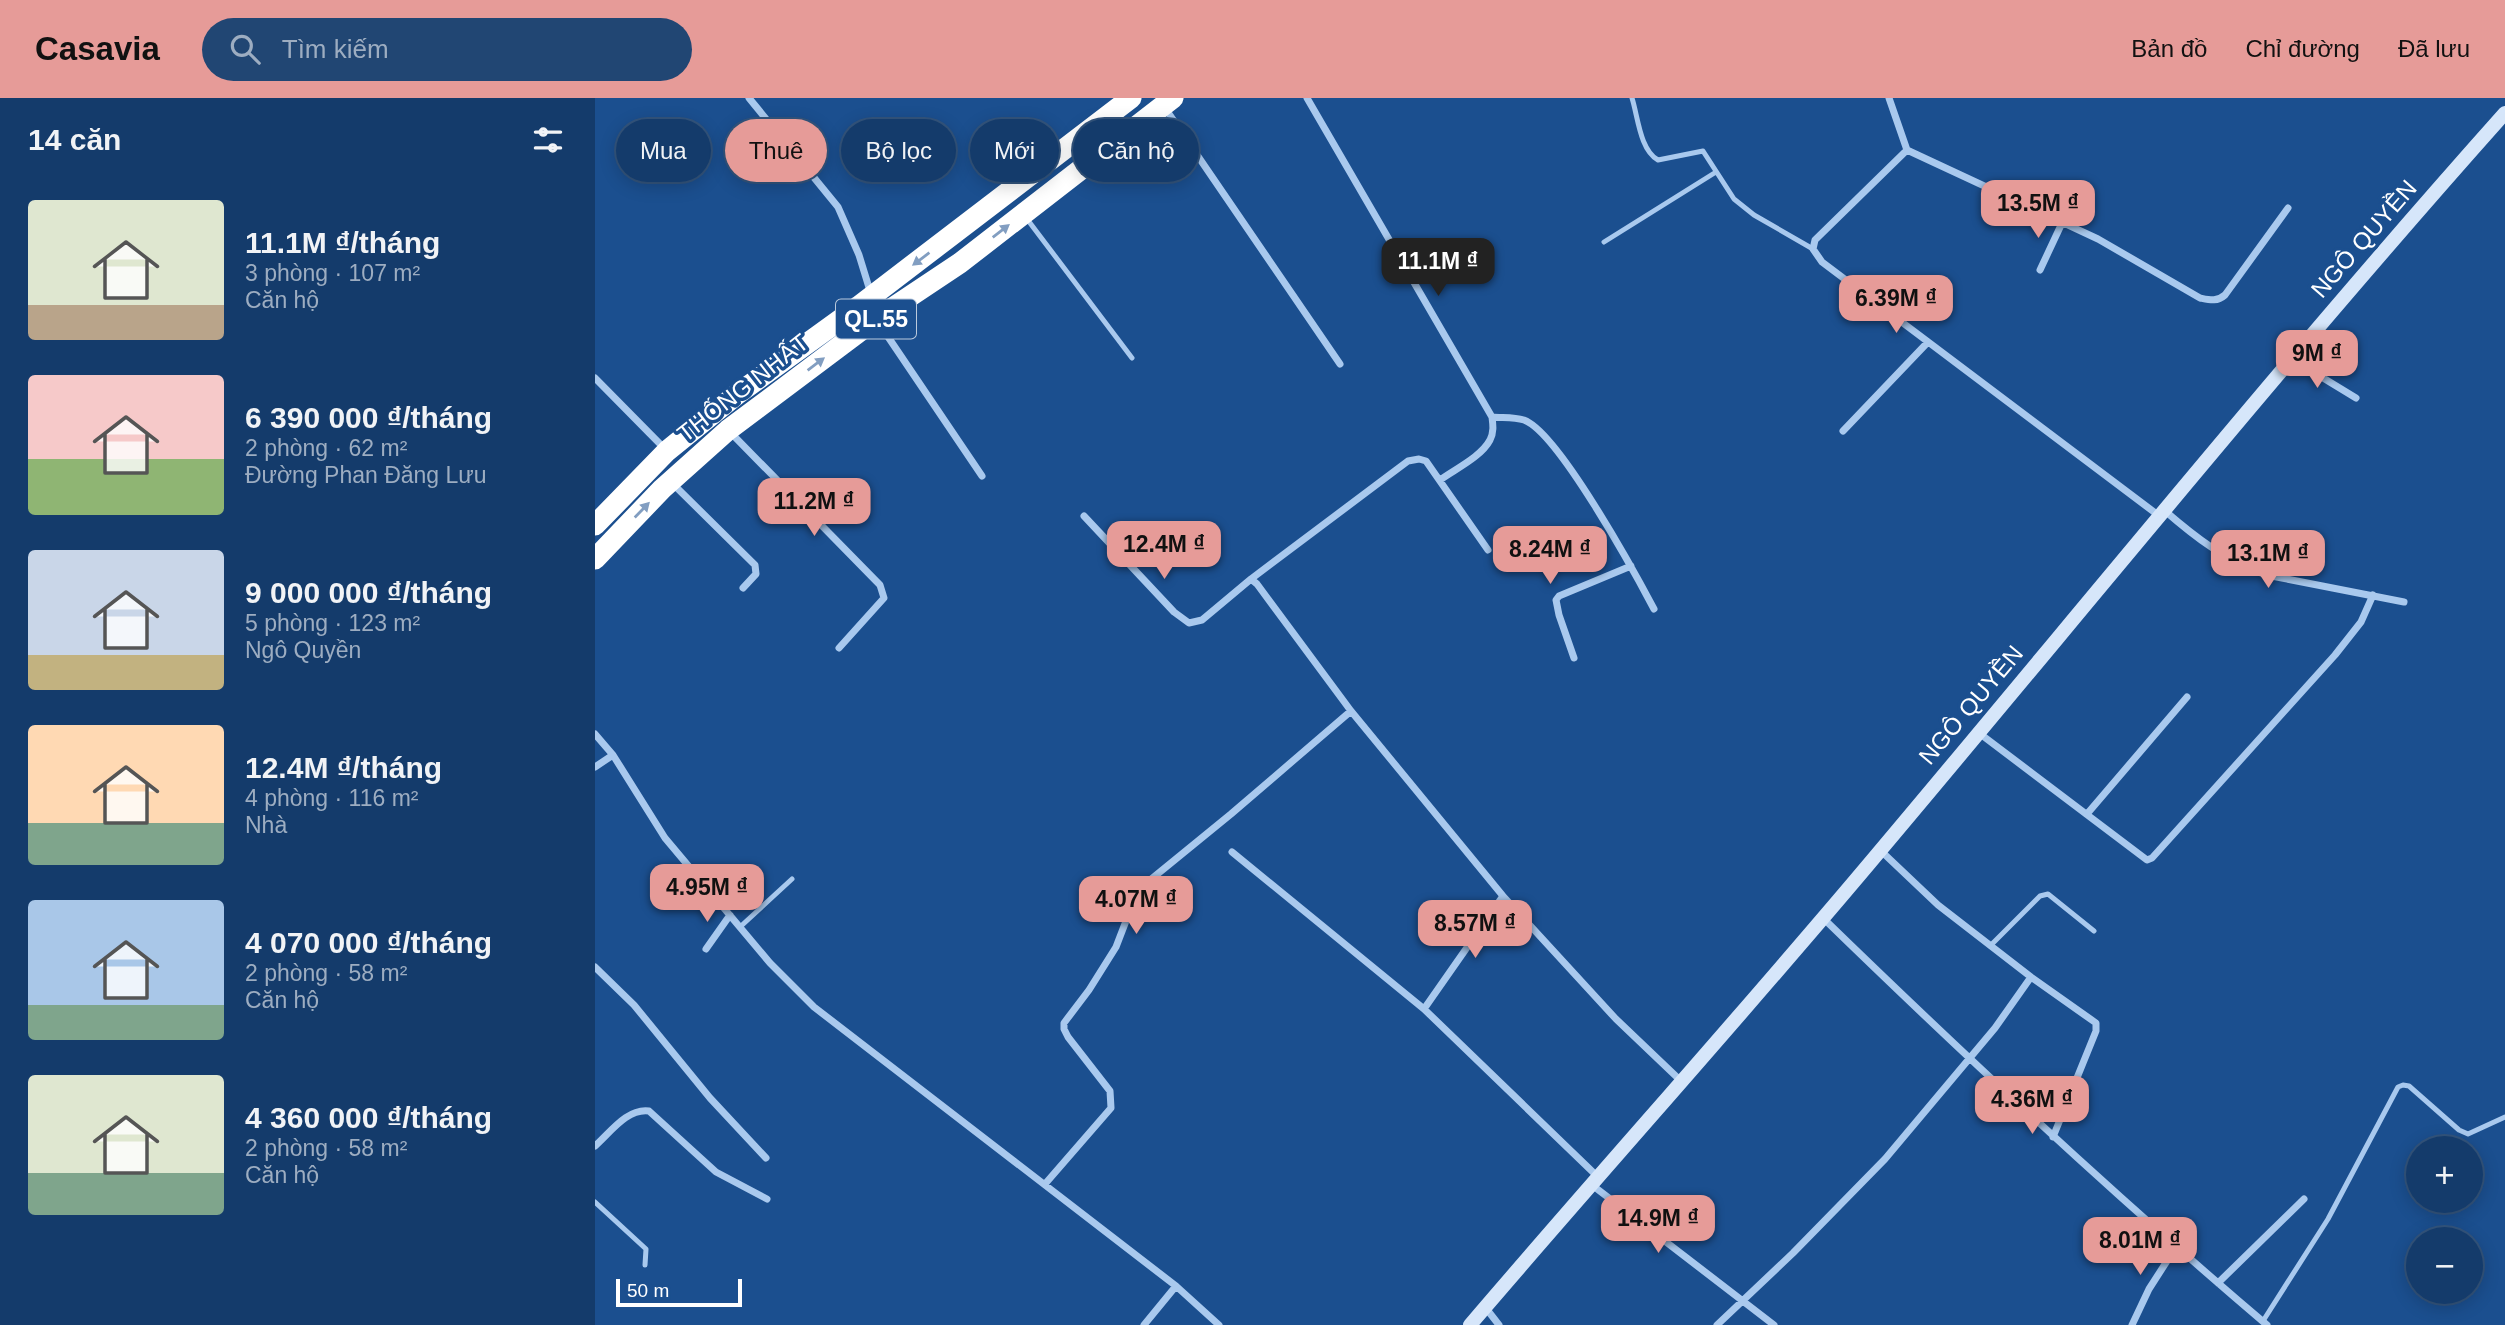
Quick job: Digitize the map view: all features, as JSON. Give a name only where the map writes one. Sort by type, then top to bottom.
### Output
[{"type":"highway","name":"THỐNG NHẤT","points":[[595,559],[671,482],[728,430],[876,319],[896,291],[1131,98]]},
{"type":"highway","name":"THỐNG NHẤT","points":[[595,525],[667,451],[736,395],[872,296],[896,291],[960,263],[1168,101]]},
{"type":"street","points":[[749,98],[838,206],[872,296]]},
{"type":"street","points":[[1307,98],[1492,417],[1490,441],[1481,451],[1440,480]]},
{"type":"street","points":[[1889,98],[1907,150],[2098,239],[2200,298],[2212,301],[2225,295],[2288,208]]},
{"type":"street","points":[[1168,101],[1340,365]]},
{"type":"street","name":"NGÔ QUYỀN","points":[[1470,1325],[1823,918],[2291,358],[2505,113]]},
{"type":"street","points":[[1907,150],[1815,240],[1813,249],[1822,262],[2195,537],[2245,568],[2266,575],[2404,602]]},
{"type":"street","points":[[2039,270],[2062,223]]},
{"type":"street","points":[[876,319],[982,476]]},
{"type":"street","points":[[1843,431],[1928,342]]},
{"type":"street","points":[[2291,358],[2356,398]]},
{"type":"street","points":[[595,378],[667,451]]},
{"type":"street","points":[[1492,417],[1524,421],[1537,429],[1556,449],[1631,566],[1654,609]]},
{"type":"street","points":[[728,430],[880,585],[884,598],[839,648]]},
{"type":"street","points":[[1084,516],[1174,612],[1189,623],[1202,620],[1251,579],[1408,461],[1426,461],[1488,550]]},
{"type":"street","points":[[671,482],[755,565],[756,574],[743,588]]},
{"type":"street","points":[[1574,658],[1556,600],[1559,596],[1631,566]]},
{"type":"street","points":[[1251,579],[1351,711],[1503,896],[1616,1020],[1681,1081]]},
{"type":"street","points":[[1978,732],[2143,859],[2152,858],[2335,655],[2361,622],[2373,595]]},
{"type":"street","points":[[2087,814],[2187,697]]},
{"type":"street","points":[[1045,1184],[1111,1108],[1109,1091],[1068,1037],[1064,1023],[1116,947],[1136,895],[1144,885],[1351,711]]},
{"type":"street","points":[[595,734],[613,755],[665,838],[770,962],[825,1017],[859,1040],[1176,1286],[1219,1325]]},
{"type":"street","points":[[595,767],[613,755]]},
{"type":"street","points":[[1880,850],[1930,899],[2096,1023],[2096,1031],[2053,1137]]},
{"type":"street","points":[[1232,852],[1424,1009],[1595,1182],[1774,1325]]},
{"type":"street","points":[[1424,1009],[1503,896]]},
{"type":"street","points":[[706,949],[730,915]]},
{"type":"street","points":[[1823,918],[1968,1059],[2053,1137],[2265,1323]]},
{"type":"street","points":[[595,967],[634,1005],[710,1098],[766,1158]]},
{"type":"street","points":[[1717,1325],[1793,1253],[1885,1159],[1995,1028],[2031,977]]},
{"type":"street","points":[[595,1146],[628,1115],[642,1110],[649,1111],[716,1172],[767,1199]]},
{"type":"street","points":[[2218,1283],[2304,1199]]},
{"type":"street","points":[[2132,1325],[2149,1289],[2176,1247]]},
{"type":"street","points":[[1145,1325],[1176,1286]]},
{"type":"street","points":[[1485,1307],[1499,1325]]},
{"type":"lane","points":[[1632,98],[1647,148],[1652,156],[1658,160],[1703,151],[1734,199],[1754,215],[1813,249]]},
{"type":"lane","points":[[1604,242],[1716,172]]},
{"type":"lane","points":[[1023,214],[1132,358]]},
{"type":"lane","points":[[740,927],[792,879]]},
{"type":"lane","points":[[1990,946],[2040,896],[2048,894],[2094,931]]},
{"type":"lane","points":[[2265,1323],[2327,1219],[2398,1087],[2409,1086],[2468,1135],[2505,1117]]},
{"type":"lane","points":[[595,1202],[646,1250],[645,1265]]}]
